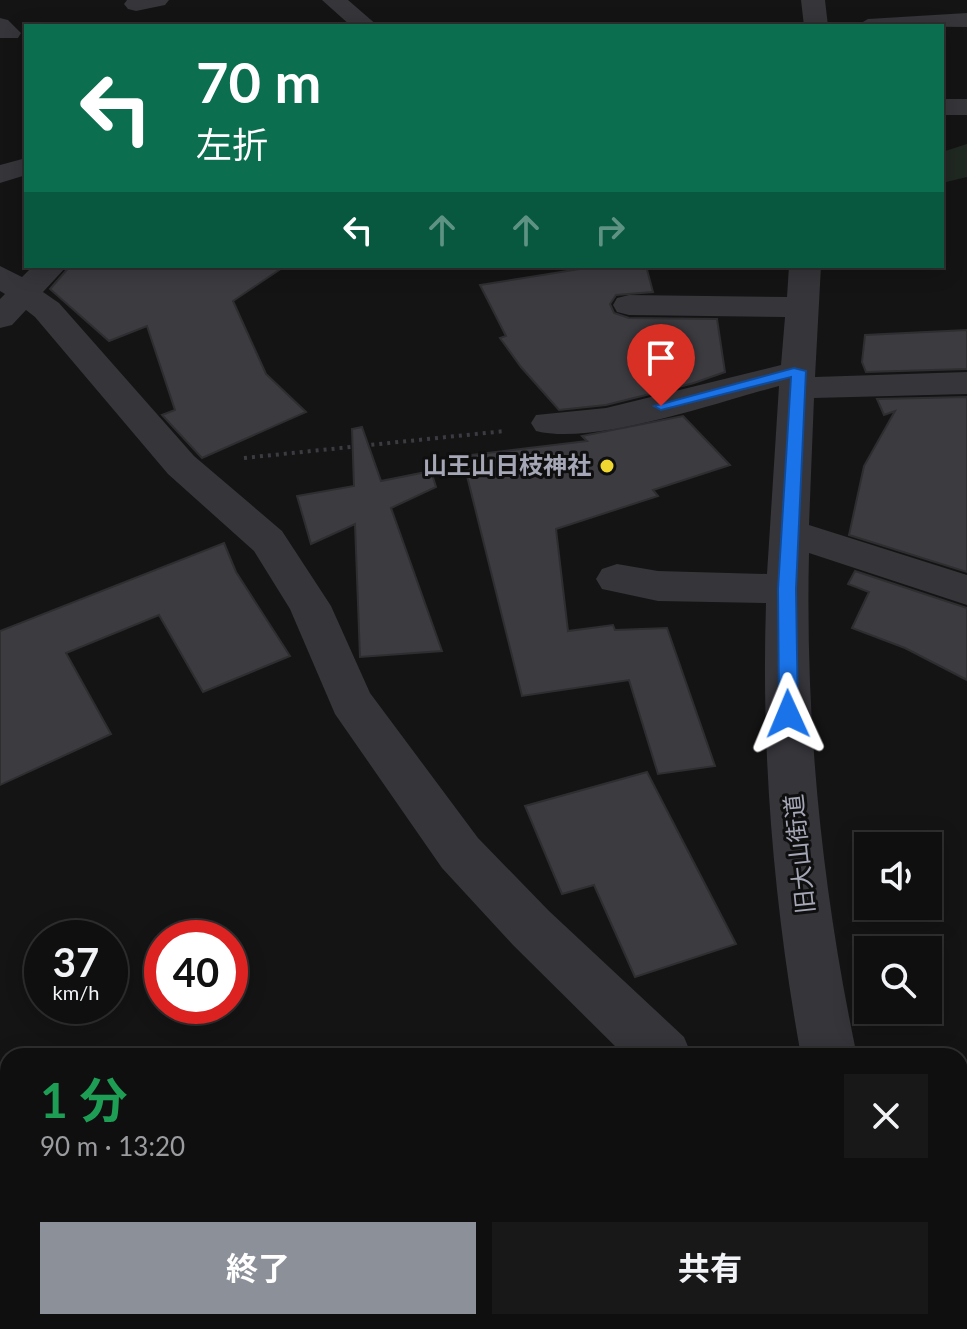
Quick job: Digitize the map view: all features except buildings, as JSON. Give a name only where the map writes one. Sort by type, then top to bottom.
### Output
[{"type":"street","points":[[334,0],[364,24]]},
{"type":"street","points":[[813,0],[816,24]]},
{"type":"street","points":[[901,24],[967,20]]},
{"type":"street","points":[[944,107],[967,107]]},
{"type":"street","points":[[0,174],[24,167]]},
{"type":"street","points":[[629,305],[804,286]]},
{"type":"street","name":"旧大山街道","points":[[804,286],[787,589],[790,760],[810,963],[827,1048]]},
{"type":"street","points":[[19,289],[73,337],[181,465],[268,541],[310,606],[351,702],[460,853],[531,928],[656,1048]]},
{"type":"street","points":[[549,423],[606,419],[798,380],[967,383]]},
{"type":"street","points":[[790,533],[967,590]]},
{"type":"street","points":[[617,579],[658,586],[787,589]]},
{"type":"path","points":[[181,465],[549,423]]},
{"type":"shaded area","points":[[967,144],[967,177],[944,183],[944,151]]},
{"type":"place","name":"山王山日枝神社","points":[[607,466]]},
{"type":"route","points":[[661,406],[799,371],[787,589],[788,714]]}]
